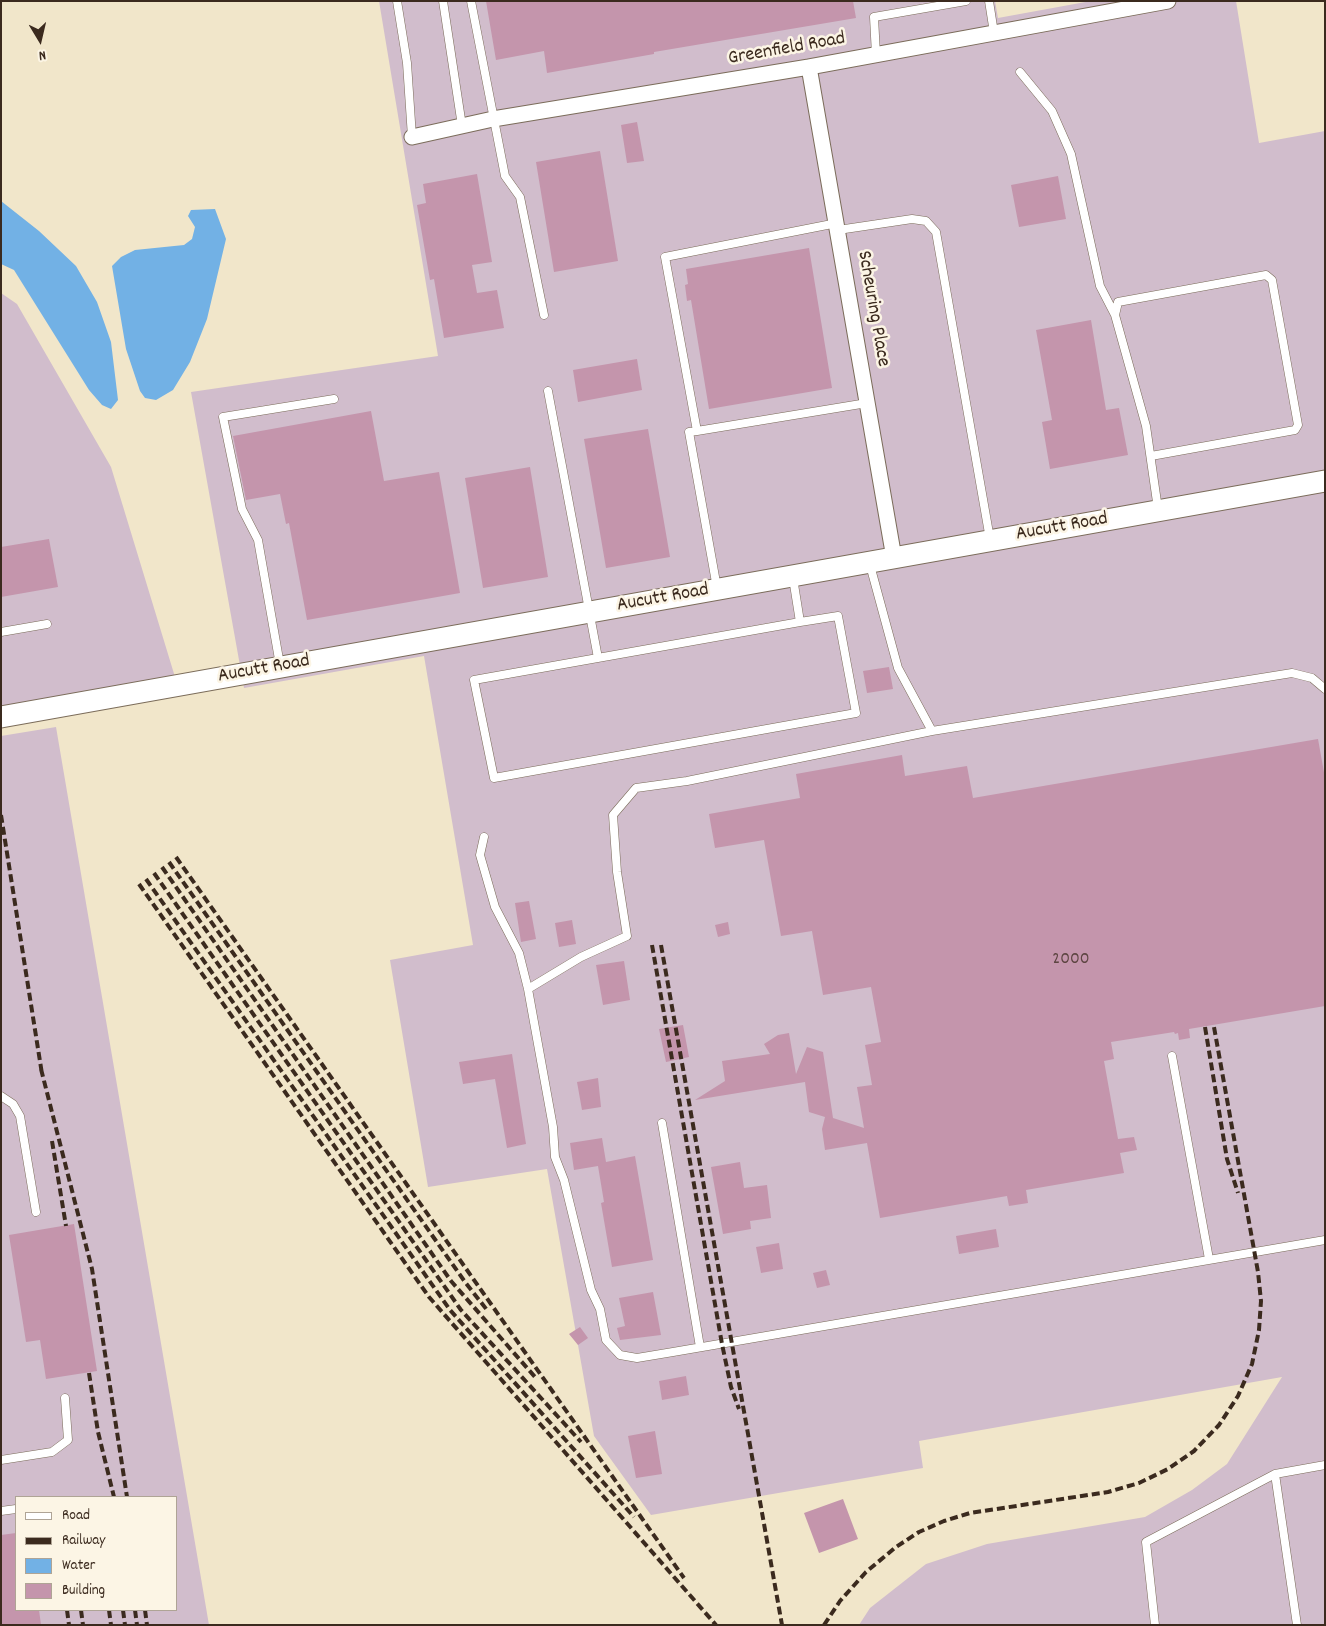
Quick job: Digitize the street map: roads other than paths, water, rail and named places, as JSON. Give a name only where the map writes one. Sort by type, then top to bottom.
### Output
[{"type":"street","name":"Greenfield Road","points":[[412,137],[493,119],[809,67],[1168,1]]},
{"type":"street","name":"Scheuring Place","points":[[809,67],[894,558]]},
{"type":"street","name":"Aucutt Road","points":[[1,717],[1325,481]]},
{"type":"lane","points":[[396,1],[407,63],[412,137]]},
{"type":"lane","points":[[443,1],[462,126]]},
{"type":"lane","points":[[471,1],[505,176],[514,185],[522,204],[544,315]]},
{"type":"lane","points":[[876,55],[874,17],[966,1]]},
{"type":"lane","points":[[989,1],[994,33]]},
{"type":"lane","points":[[1020,72],[1052,112],[1071,154],[1100,286],[1115,315],[1146,426],[1159,511]]},
{"type":"lane","points":[[697,431],[665,257],[837,227],[912,219],[926,221],[936,232],[991,541]]},
{"type":"lane","points":[[1115,315],[1118,302],[1266,275],[1272,280],[1298,425],[1295,430],[1151,456]]},
{"type":"lane","points":[[548,391],[598,658]]},
{"type":"lane","points":[[280,667],[258,540],[242,508],[222,417],[334,399]]},
{"type":"lane","points":[[717,590],[690,432],[867,403]]},
{"type":"lane","points":[[869,563],[898,668],[932,731]]},
{"type":"lane","points":[[792,576],[800,622]]},
{"type":"lane","points":[[838,616],[856,713],[494,778],[474,680],[800,622],[838,616]]},
{"type":"lane","points":[[1,632],[47,624]]},
{"type":"lane","points":[[528,989],[581,957],[627,936],[618,872],[613,815],[636,788],[687,781],[932,731],[1292,674],[1312,678],[1325,690]]},
{"type":"lane","points":[[484,837],[480,855],[495,907],[519,953],[528,989],[553,1127],[555,1157],[564,1180],[592,1290],[600,1309],[606,1340],[620,1355],[637,1358],[1325,1240]]},
{"type":"lane","points":[[1172,1056],[1209,1259]]},
{"type":"lane","points":[[1,1096],[13,1104],[20,1116],[36,1212]]},
{"type":"lane","points":[[662,1123],[700,1347]]},
{"type":"lane","points":[[1,1460],[52,1452],[68,1440],[65,1398]]},
{"type":"lane","points":[[1156,1625],[1146,1542],[1275,1474],[1325,1465]]},
{"type":"lane","points":[[1275,1474],[1297,1625]]},
{"type":"lane","points":[[1,1512],[15,1509]]},
{"type":"water","points":[[1,201],[39,231],[76,266],[97,302],[111,342],[118,400],[111,409],[102,405],[89,390],[14,270],[1,264]]},
{"type":"water","points":[[215,209],[226,239],[207,319],[190,362],[173,390],[156,400],[145,398],[140,391],[126,349],[112,266],[121,257],[135,250],[184,245],[192,239],[195,227],[188,216],[191,210]]},
{"type":"railway","points":[[1,815],[42,1074]]},
{"type":"railway","points":[[176,857],[684,1578]]},
{"type":"railway","points":[[169,862],[465,1282],[487,1310]]},
{"type":"railway","points":[[162,867],[451,1281],[535,1377]]},
{"type":"railway","points":[[154,873],[461,1310],[581,1442]]},
{"type":"railway","points":[[146,879],[450,1310],[634,1517]]},
{"type":"railway","points":[[139,884],[429,1297],[716,1625]]},
{"type":"railway","points":[[652,945],[722,1344],[731,1387],[739,1409]]},
{"type":"railway","points":[[661,945],[782,1625]]},
{"type":"railway","points":[[1205,1027],[1227,1159],[1238,1193]]},
{"type":"railway","points":[[824,1625],[840,1601],[866,1572],[896,1547],[919,1532],[944,1521],[970,1513],[1108,1492],[1139,1483],[1168,1469],[1194,1451],[1219,1425],[1238,1396],[1252,1364],[1259,1330],[1261,1301],[1258,1272],[1214,1027]]},
{"type":"railway","points":[[41,1069],[92,1269],[127,1496]]},
{"type":"railway","points":[[52,1141],[66,1226]]},
{"type":"railway","points":[[89,1373],[98,1432],[114,1496]]},
{"type":"railway","points":[[67,1611],[69,1625]]},
{"type":"railway","points":[[81,1611],[83,1625]]},
{"type":"railway","points":[[109,1611],[111,1625]]},
{"type":"railway","points":[[123,1611],[125,1625]]},
{"type":"railway","points":[[135,1611],[137,1625]]},
{"type":"railway","points":[[145,1611],[147,1625]]}]
